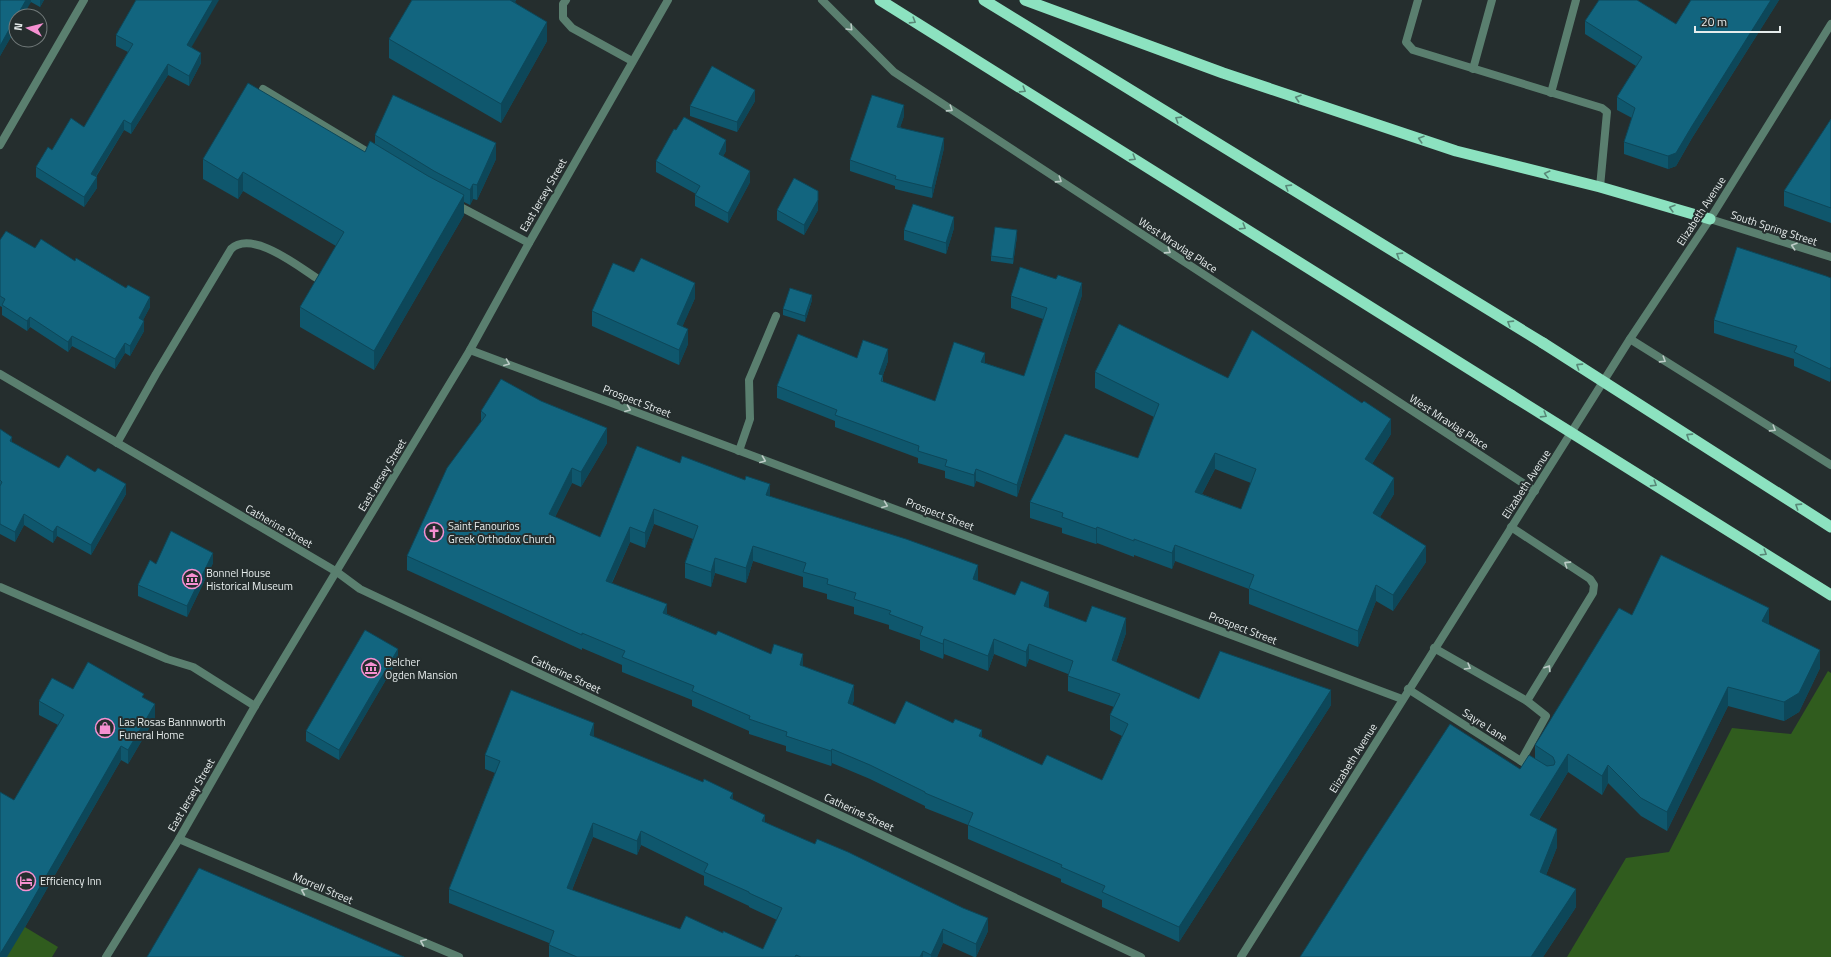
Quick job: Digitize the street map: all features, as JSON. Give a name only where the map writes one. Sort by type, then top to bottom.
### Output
[{"type":"highway","points":[[880,0],[1831,595]]},
{"type":"highway","points":[[984,0],[1543,343],[1831,527]]},
{"type":"highway","points":[[1025,0],[1223,74],[1456,151],[1600,187],[1710,219]]},
{"type":"street","points":[[0,145],[84,0]]},
{"type":"street","points":[[566,0],[563,4],[563,18],[572,28],[632,61]]},
{"type":"street","name":"East Jersey Street","points":[[106,957],[179,839],[255,706],[470,350],[529,243],[668,0]]},
{"type":"street","name":"West Mravlag Place","points":[[822,0],[894,72],[1535,491]]},
{"type":"street","points":[[1418,0],[1406,42],[1413,50],[1602,108],[1607,112],[1600,187]]},
{"type":"street","points":[[1473,68],[1492,0]]},
{"type":"street","points":[[1551,93],[1576,0]]},
{"type":"street","name":"Elizabeth Avenue","points":[[1241,957],[1408,689],[1630,339],[1710,219],[1831,24]]},
{"type":"street","points":[[263,89],[384,162]]},
{"type":"street","points":[[449,201],[529,243]]},
{"type":"street","name":"South Spring Street","points":[[1710,219],[1831,257]]},
{"type":"street","points":[[117,443],[156,374],[231,249],[236,244],[247,242],[269,248],[318,279]]},
{"type":"street","points":[[739,451],[750,419],[748,380],[776,316]]},
{"type":"street","points":[[1630,339],[1831,465]]},
{"type":"street","name":"Prospect Street","points":[[470,350],[1402,699]]},
{"type":"street","name":"Catherine Street","points":[[0,374],[337,572],[360,589],[1141,957]]},
{"type":"street","points":[[1511,527],[1590,579],[1594,585],[1594,593],[1527,701]]},
{"type":"street","points":[[0,587],[167,659],[193,667],[255,706]]},
{"type":"street","points":[[1434,648],[1527,701],[1546,716],[1521,761]]},
{"type":"street","name":"Sayre Lane","points":[[1408,689],[1538,772]]},
{"type":"street","name":"Morrell Street","points":[[179,839],[459,957]]},
{"type":"green space","points":[[1828,671],[1831,673],[1831,957],[1567,957],[1626,858],[1669,852],[1732,728],[1791,734]]},
{"type":"green space","points":[[0,912],[58,947],[52,957],[0,957]]},
{"type":"building","points":[[0,0],[26,0],[22,8],[8,8],[8,32],[0,46]]},
{"type":"building","points":[[136,0],[213,0],[187,45],[201,53],[189,76],[168,64],[131,124],[124,120],[91,174],[97,177],[84,197],[36,167],[48,147],[52,150],[71,118],[84,127],[133,44],[116,35]]},
{"type":"building","points":[[412,0],[510,0],[547,22],[501,104],[389,39]]},
{"type":"building","points":[[1599,0],[1637,0],[1676,24],[1691,0],[1771,0],[1676,153],[1668,156],[1624,142],[1635,108],[1617,97],[1642,57],[1585,21]]},
{"type":"building","points":[[712,66],[755,90],[737,122],[690,106]]},
{"type":"building","points":[[248,83],[365,152],[370,141],[428,176],[464,195],[374,351],[300,307],[344,232],[243,172],[238,180],[203,159]]},
{"type":"building","points":[[393,95],[496,143],[477,185],[473,184],[470,190],[434,171],[375,135]]},
{"type":"building","points":[[872,95],[904,105],[897,127],[944,138],[932,188],[895,179],[896,176],[850,160]]},
{"type":"building","points":[[684,117],[726,140],[719,154],[750,171],[728,213],[695,195],[700,186],[656,161],[674,129],[676,130]]},
{"type":"building","points":[[1831,119],[1831,208],[1784,191]]},
{"type":"building","points":[[794,178],[818,191],[818,200],[804,225],[777,210]]},
{"type":"building","points":[[913,204],[954,217],[946,243],[904,230]]},
{"type":"building","points":[[995,227],[1017,230],[1013,259],[991,256]]},
{"type":"building","points":[[6,231],[35,248],[41,239],[75,261],[76,258],[126,288],[128,285],[150,297],[139,318],[144,321],[130,346],[125,343],[115,359],[72,336],[68,342],[30,317],[27,321],[2,305],[5,299],[0,296],[0,240]]},
{"type":"building","points":[[1737,247],[1831,278],[1830,369],[1794,352],[1797,346],[1714,320]]},
{"type":"building","points":[[641,258],[695,283],[677,324],[688,329],[679,350],[592,311],[613,263],[634,272]]},
{"type":"building","points":[[1020,267],[1056,279],[1058,275],[1082,283],[1017,485],[976,469],[974,475],[945,466],[947,460],[918,451],[919,446],[835,415],[837,410],[777,386],[798,334],[857,358],[863,340],[888,349],[879,374],[883,375],[881,381],[935,401],[954,342],[985,353],[981,362],[1024,376],[1047,308],[1011,296]]},
{"type":"building","points":[[790,288],[812,295],[805,316],[783,309]]},
{"type":"building","points":[[1119,324],[1228,378],[1252,330],[1362,403],[1364,401],[1391,419],[1365,459],[1394,478],[1373,513],[1426,546],[1393,595],[1376,585],[1358,631],[1249,588],[1254,575],[1175,545],[1172,553],[1097,527],[1096,529],[1062,517],[1063,513],[1030,502],[1065,434],[1138,458],[1159,404],[1095,372]],"holes":[[[1215,453],[1256,469],[1241,509],[1195,492]]]},
{"type":"building","points":[[501,379],[541,401],[607,428],[581,472],[572,468],[549,514],[600,537],[637,446],[680,463],[682,456],[745,480],[746,476],[770,484],[766,495],[906,539],[978,565],[973,579],[1015,595],[1021,581],[1049,592],[1044,606],[1086,622],[1092,606],[1126,618],[1112,660],[1199,699],[1220,651],[1331,690],[1179,927],[1102,892],[1105,886],[1061,867],[1062,865],[968,825],[973,813],[925,793],[870,765],[832,749],[831,751],[786,736],[787,732],[749,719],[750,716],[692,691],[694,686],[622,657],[625,651],[582,633],[582,635],[407,556],[447,468],[486,415],[481,411]],"holes":[[[654,509],[698,526],[685,563],[711,572],[715,558],[746,568],[753,546],[806,563],[803,572],[828,579],[827,584],[856,593],[854,599],[891,611],[889,614],[923,627],[920,635],[943,644],[944,639],[988,656],[994,639],[1026,652],[1029,644],[1073,661],[1068,676],[1120,694],[1110,715],[1128,724],[1102,780],[1047,755],[1042,765],[979,736],[982,730],[955,719],[953,723],[906,701],[895,724],[848,703],[854,685],[800,665],[803,654],[774,644],[771,654],[718,631],[716,635],[663,613],[667,604],[606,581],[630,527],[645,533]]]},
{"type":"building","points":[[0,429],[12,437],[10,441],[59,468],[67,455],[95,472],[98,468],[126,484],[91,545],[57,526],[53,532],[24,514],[15,532],[0,524],[0,486],[2,482],[0,480]]},
{"type":"building","name":"Bonnel House Historical Museum","points":[[171,531],[213,553],[187,606],[138,585],[150,560],[156,564]]},
{"type":"building","points":[[1661,555],[1769,608],[1762,621],[1820,650],[1799,693],[1784,702],[1728,687],[1667,812],[1641,798],[1608,765],[1602,776],[1568,754],[1530,815],[1557,829],[1540,872],[1576,889],[1531,957],[1300,957],[1450,724],[1520,769],[1529,755],[1547,766],[1554,765],[1555,762],[1553,757],[1535,745],[1619,608],[1632,615]]},
{"type":"building","points":[[365,630],[398,649],[339,750],[306,731]]},
{"type":"building","points":[[88,662],[144,694],[142,697],[155,704],[128,750],[121,746],[0,954],[0,792],[14,800],[64,715],[39,701],[52,678],[73,689]]},
{"type":"building","points":[[511,690],[594,723],[590,735],[703,782],[704,779],[733,793],[730,798],[765,815],[762,821],[815,844],[817,839],[848,852],[963,908],[988,918],[976,944],[943,929],[931,955],[923,951],[920,957],[801,957],[796,955],[795,957],[577,957],[549,945],[554,931],[449,889],[500,761],[485,755]],"holes":[[[593,823],[637,841],[641,831],[708,864],[704,872],[782,908],[763,949],[686,916],[680,929],[567,888]]]},
{"type":"building","points":[[199,868],[404,957],[147,957]]},
{"type":"place","name":"Saint Fanourios Greek Orthodox Church","points":[[434,532]]},
{"type":"place","name":"Bonnel House Historical Museum","points":[[192,579]]},
{"type":"place","name":"Belcher Ogden Mansion","points":[[371,668]]},
{"type":"place","name":"Las Rosas Bannnworth Funeral Home","points":[[105,728]]},
{"type":"place","name":"Efficiency Inn","points":[[26,881]]}]
